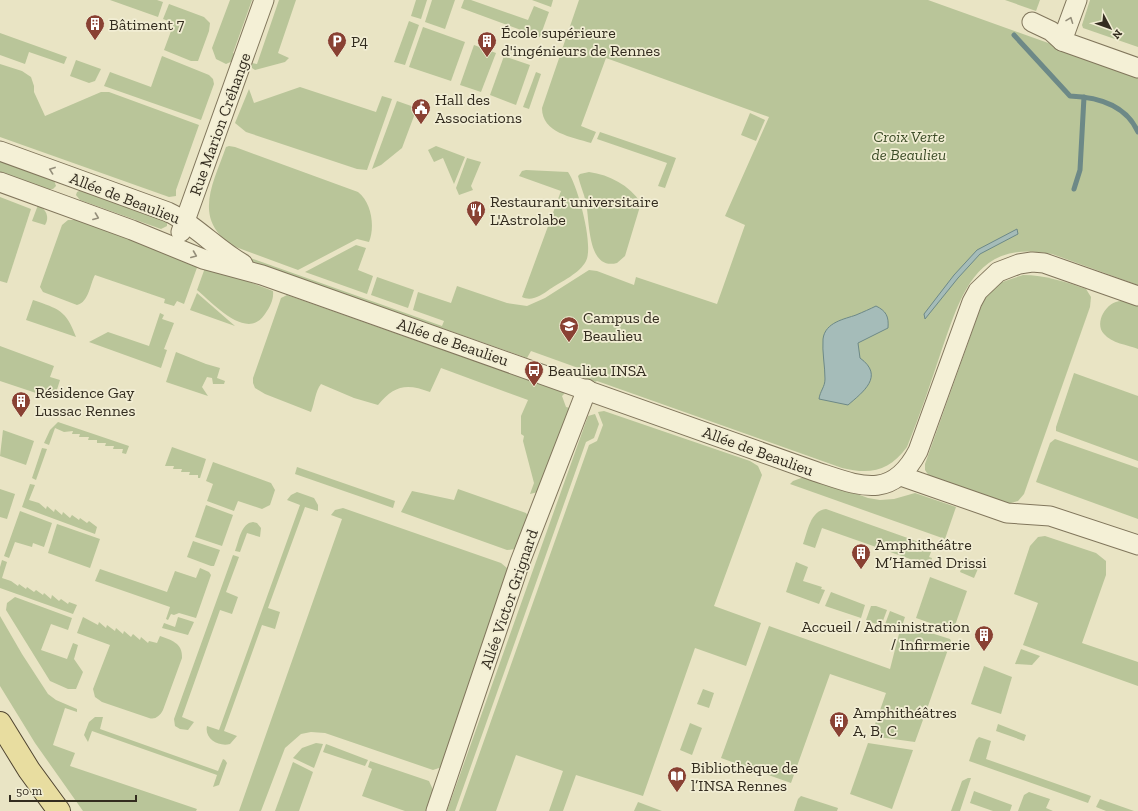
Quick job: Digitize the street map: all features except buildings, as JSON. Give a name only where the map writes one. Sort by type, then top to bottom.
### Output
[{"type":"main road","points":[[0,723],[29,770],[59,811]]},
{"type":"street","name":"Rue Marion Créhange","points":[[175,247],[264,0]]},
{"type":"street","points":[[1062,41],[1077,0]]},
{"type":"street","points":[[1032,22],[1051,31],[1062,41],[1138,68]]},
{"type":"street","name":"Allée de Beaulieu","points":[[0,151],[168,212],[185,220],[231,258],[262,275]]},
{"type":"street","name":"Allée de Beaulieu","points":[[0,182],[228,267],[262,275],[849,482],[873,486],[889,482],[901,476],[911,465],[918,451],[972,302],[978,291],[998,272],[1019,264],[1044,263],[1138,296]]},
{"type":"street","name":"Allée Victor Grignard","points":[[436,811],[520,562],[587,390]]},
{"type":"street","points":[[901,476],[1007,513],[1050,516],[1138,545]]},
{"type":"green space","points":[[110,0],[157,0],[163,2],[158,17]]},
{"type":"green space","points":[[230,0],[252,0],[233,53],[237,55],[235,60],[226,64],[216,59],[212,48]]},
{"type":"green space","points":[[279,0],[296,0],[278,53],[289,58],[285,62],[255,70],[252,68],[251,63],[257,64]]},
{"type":"green space","points":[[416,0],[427,0],[421,19],[411,16]]},
{"type":"green space","points":[[432,0],[455,0],[445,29],[425,22]]},
{"type":"green space","points":[[464,0],[471,0],[528,20],[534,6],[549,12],[540,37],[461,8]]},
{"type":"green space","points":[[532,0],[553,0],[551,7]]},
{"type":"green space","name":"Croix Verte de Beaulieu","points":[[579,0],[928,0],[1138,75],[1138,285],[1052,254],[1027,251],[1006,254],[990,262],[976,274],[957,308],[907,447],[900,455],[886,466],[871,471],[862,471],[842,468],[597,381],[595,382],[578,376],[581,369],[531,351],[527,358],[253,262],[228,250],[442,326],[444,321],[413,310],[418,292],[451,303],[457,286],[507,303],[527,306],[545,298],[589,270],[597,271],[634,285],[636,277],[717,304],[745,225],[725,216],[769,117],[606,58],[581,126],[596,132],[591,143],[559,133],[547,123],[543,116],[542,108]]},
{"type":"green space","points":[[1005,0],[1040,0],[1036,11]]},
{"type":"green space","points":[[1090,0],[1138,0],[1138,47],[1083,28],[1082,25]]},
{"type":"green space","points":[[169,4],[204,17],[210,23],[209,31],[198,61],[191,61],[164,50],[174,23],[163,19]]},
{"type":"green space","points":[[409,21],[419,25],[405,65],[394,62]]},
{"type":"green space","points":[[423,27],[465,42],[451,81],[409,67]]},
{"type":"green space","points":[[0,33],[67,57],[64,64],[29,52],[25,64],[0,55]]},
{"type":"green space","points":[[474,45],[496,53],[481,92],[460,85]]},
{"type":"green space","points":[[162,56],[209,75],[213,79],[214,84],[201,120],[104,86],[110,72],[151,87]]},
{"type":"green space","points":[[504,56],[530,65],[516,105],[490,95]]},
{"type":"green space","points":[[76,60],[101,69],[95,81],[89,83],[70,76]]},
{"type":"green space","points":[[0,64],[22,71],[31,77],[34,92],[45,116],[101,92],[109,92],[199,125],[176,190],[176,196],[169,197],[0,137]]},
{"type":"green space","points":[[536,72],[541,74],[529,109],[523,107]]},
{"type":"green space","points":[[300,87],[376,112],[382,96],[392,99],[367,170],[357,169],[246,132],[235,123],[249,89],[254,103]]},
{"type":"green space","points":[[397,101],[417,108],[402,148],[381,165],[372,169]]},
{"type":"green space","points":[[750,113],[765,120],[756,141],[741,135]]},
{"type":"green space","points":[[600,132],[676,158],[665,188],[658,186],[667,163],[597,139]]},
{"type":"green space","points":[[229,146],[358,192],[366,202],[371,216],[372,229],[369,242],[357,239],[298,270],[233,246],[220,236],[209,213],[209,200],[212,187],[226,147]]},
{"type":"green space","points":[[436,146],[465,157],[454,184],[443,158],[434,162],[428,150]]},
{"type":"green space","points":[[467,158],[481,162],[471,186],[473,190],[459,195],[456,188]]},
{"type":"green space","points":[[0,160],[54,180],[56,186],[53,189],[48,189],[0,172]]},
{"type":"green space","points":[[522,171],[568,172],[576,190],[584,216],[588,243],[586,261],[579,269],[570,277],[540,295],[529,299],[522,297],[561,191],[519,176]]},
{"type":"green space","points":[[589,172],[612,178],[631,191],[641,203],[625,256],[617,263],[607,263],[600,260],[592,243],[586,203],[578,176]]},
{"type":"green space","points":[[81,190],[167,221],[167,226],[161,229],[80,200],[76,195],[77,192]]},
{"type":"green space","points":[[0,197],[31,209],[7,283],[0,281]]},
{"type":"green space","points":[[38,205],[43,209],[47,216],[45,225],[32,221]]},
{"type":"green space","points":[[68,220],[77,220],[199,262],[184,304],[177,301],[174,306],[164,303],[165,299],[95,275],[87,297],[77,305],[43,292],[40,287],[41,284],[62,225]]},
{"type":"green space","points":[[356,245],[366,248],[358,270],[373,276],[367,294],[305,272]]},
{"type":"green space","points":[[206,265],[273,291],[271,303],[265,314],[258,322],[249,324],[240,322],[230,317],[197,290]]},
{"type":"green space","points":[[1023,275],[1055,279],[1071,284],[1086,289],[1091,297],[1090,307],[1024,494],[1018,501],[1007,504],[929,476],[925,470],[925,464],[984,298],[999,283]]},
{"type":"green space","points":[[377,277],[414,290],[408,308],[371,295]]},
{"type":"green space","points":[[197,293],[235,326],[190,310]]},
{"type":"green space","points":[[287,295],[565,393],[562,396],[566,407],[570,408],[538,492],[530,494],[534,483],[523,441],[524,436],[521,434],[521,416],[528,400],[441,368],[430,392],[414,387],[401,388],[390,393],[378,405],[354,398],[321,384],[316,394],[311,412],[265,394],[255,388],[253,378],[281,298]]},
{"type":"green space","points":[[33,300],[55,309],[65,316],[69,321],[76,337],[26,320]]},
{"type":"green space","points":[[1117,301],[1123,301],[1138,306],[1138,349],[1111,340],[1101,329],[1101,318],[1107,307]]},
{"type":"green space","points":[[160,313],[164,315],[162,319],[174,323],[164,349],[167,350],[161,368],[89,342],[108,332],[149,346]]},
{"type":"green space","points":[[0,346],[54,366],[50,377],[60,380],[54,399],[0,381]]},
{"type":"green space","points":[[176,352],[220,368],[217,378],[225,381],[224,384],[213,384],[212,378],[207,377],[202,387],[208,396],[166,382]]},
{"type":"green space","points":[[1074,373],[1138,396],[1138,461],[1056,431]]},
{"type":"green space","points":[[604,411],[750,461],[758,466],[762,475],[714,606],[761,623],[746,666],[695,648],[643,796],[576,775],[563,811],[549,811],[563,771],[516,755],[496,811],[459,811],[589,445],[597,441],[603,425],[598,412]]},
{"type":"green space","points":[[595,414],[599,424],[594,438],[586,442],[455,811],[447,811],[588,416]]},
{"type":"green space","points":[[58,422],[129,446],[126,454],[122,453],[123,449],[113,449],[114,446],[105,446],[106,443],[97,443],[97,440],[88,440],[89,437],[79,437],[80,434],[72,434],[73,431],[64,432],[55,428],[49,445],[44,443],[50,430]]},
{"type":"green space","points":[[3,430],[34,441],[26,465],[0,456]]},
{"type":"green space","points":[[1055,439],[1138,468],[1138,519],[1036,482],[1050,443]]},
{"type":"green space","points":[[172,447],[206,459],[200,478],[198,478],[198,475],[189,475],[190,472],[181,472],[182,469],[173,469],[174,466],[165,466]]},
{"type":"green space","points":[[42,448],[47,449],[36,480],[32,478]]},
{"type":"green space","points":[[213,462],[271,483],[275,490],[270,505],[262,509],[238,501],[234,511],[207,501],[213,484],[206,481]]},
{"type":"green space","points":[[297,467],[395,501],[393,508],[295,474]]},
{"type":"green space","points":[[804,477],[810,477],[868,498],[880,500],[894,499],[915,493],[956,507],[945,539],[790,484],[793,481]]},
{"type":"green space","points":[[30,484],[35,485],[29,500],[39,503],[46,509],[47,506],[54,512],[55,509],[62,515],[63,512],[70,518],[72,515],[87,523],[89,521],[97,527],[95,534],[22,507]]},
{"type":"green space","points":[[0,489],[15,494],[7,519],[0,517]]},
{"type":"green space","points":[[458,489],[526,513],[528,516],[515,549],[507,550],[401,512],[412,491],[454,500]]},
{"type":"green space","points":[[297,492],[314,498],[318,505],[318,511],[305,507],[268,608],[280,612],[275,629],[262,625],[224,731],[237,736],[230,744],[226,745],[217,743],[208,735],[207,726],[219,730],[300,505],[287,500],[291,495]]},
{"type":"green space","points":[[206,505],[233,515],[222,546],[195,537]]},
{"type":"green space","points":[[343,508],[501,563],[507,568],[509,574],[442,767],[433,770],[325,733],[311,732],[301,734],[285,748],[261,811],[239,811],[342,519],[331,515],[335,510]]},
{"type":"green space","points":[[826,509],[933,547],[929,557],[932,558],[930,566],[822,528],[815,548],[803,544],[810,522],[816,513]]},
{"type":"green space","points":[[20,511],[52,523],[44,547],[33,543],[32,547],[15,542],[9,558],[4,556]]},
{"type":"green space","points":[[249,523],[257,523],[261,528],[260,537],[247,533],[240,552],[235,551],[243,529]]},
{"type":"green space","points":[[57,524],[100,539],[90,568],[48,553]]},
{"type":"green space","points":[[1045,536],[1096,553],[1106,561],[1106,575],[1082,643],[1138,662],[1138,686],[1023,645],[1038,603],[1014,594],[1030,546],[1038,537]]},
{"type":"green space","points":[[193,541],[220,550],[214,566],[187,557]]},
{"type":"green space","points":[[233,555],[239,557],[226,592],[238,597],[232,614],[220,610],[182,717],[194,722],[188,730],[180,729],[175,726],[174,719]]},
{"type":"green space","points":[[965,558],[980,564],[974,578],[960,572]]},
{"type":"green space","points":[[2,560],[7,562],[2,578],[11,581],[18,586],[19,584],[26,589],[27,587],[34,592],[36,590],[43,595],[44,593],[51,599],[52,595],[59,601],[61,599],[68,604],[69,602],[77,605],[73,614],[0,588],[0,567]]},
{"type":"green space","points":[[796,562],[808,567],[803,581],[822,587],[821,589],[825,590],[819,604],[786,592]]},
{"type":"green space","points":[[200,568],[209,572],[211,575],[196,618],[179,613],[174,615],[171,614],[168,620],[166,619],[170,607],[95,581],[100,569],[167,592],[175,571],[196,578]]},
{"type":"green space","points":[[930,577],[967,591],[953,631],[916,618]]},
{"type":"green space","points":[[831,592],[865,605],[861,618],[825,606]]},
{"type":"green space","points":[[15,597],[72,618],[68,630],[51,624],[41,650],[67,659],[73,643],[78,645],[74,659],[83,672],[76,689],[68,689],[50,681],[6,610],[7,603]]},
{"type":"green space","points":[[871,606],[876,606],[887,610],[881,626],[866,620]]},
{"type":"green space","points":[[890,611],[905,617],[903,623],[905,624],[896,631],[884,627]]},
{"type":"green space","points":[[0,616],[48,694],[56,700],[77,709],[77,712],[65,708],[53,745],[75,753],[70,766],[197,809],[196,811],[83,811],[35,743],[0,686]]},
{"type":"green space","points":[[83,617],[98,625],[99,622],[106,628],[107,625],[115,631],[116,628],[123,634],[124,631],[131,637],[133,634],[140,640],[141,637],[148,643],[149,641],[157,643],[160,636],[176,643],[181,649],[182,658],[163,710],[157,717],[149,718],[102,702],[95,697],[93,689],[110,645],[77,633]]},
{"type":"green space","points":[[178,617],[194,622],[188,635],[162,628],[164,623],[175,627]]},
{"type":"green space","points":[[769,626],[890,669],[899,634],[909,626],[950,639],[951,641],[927,709],[921,707],[918,714],[924,717],[915,742],[871,736],[886,693],[830,674],[791,783],[721,758]]},
{"type":"green space","points":[[1021,649],[1040,656],[1032,665],[1015,664]]},
{"type":"green space","points":[[984,666],[1012,677],[1001,714],[971,704]]},
{"type":"green space","points":[[703,689],[714,693],[709,708],[697,704]]},
{"type":"green space","points":[[95,717],[103,717],[100,729],[218,771],[223,759],[225,760],[227,763],[219,785],[213,787],[217,775],[92,731],[88,742],[84,735],[89,722]]},
{"type":"green space","points":[[690,723],[702,728],[692,755],[680,750]]},
{"type":"green space","points":[[998,724],[1026,735],[1024,741],[996,731]]},
{"type":"green space","points":[[979,737],[991,741],[986,759],[1091,796],[1088,803],[969,761],[976,740]]},
{"type":"green space","points":[[316,743],[323,744],[314,768],[293,758],[302,748]]},
{"type":"green space","points":[[868,743],[913,750],[892,809],[850,794]]},
{"type":"green space","points":[[326,744],[368,760],[365,766],[323,752]]},
{"type":"green space","points":[[370,761],[429,781],[434,792],[427,811],[405,811],[362,796],[372,769],[368,767]]},
{"type":"green space","points":[[293,762],[313,772],[299,811],[275,811]]},
{"type":"green space","points":[[971,778],[960,811],[951,811],[962,781]]},
{"type":"green space","points":[[974,791],[1012,805],[1010,811],[993,811],[970,803]]},
{"type":"green space","points":[[1029,792],[1050,799],[1046,808],[1053,811],[1018,811],[1024,795]]},
{"type":"green space","points":[[801,796],[838,808],[837,811],[794,811],[798,799]]},
{"type":"green space","points":[[1100,799],[1134,811],[1106,811],[1096,807]]},
{"type":"green space","points":[[638,802],[662,811],[634,811]]},
{"type":"water","points":[[1017,229],[1018,234],[980,254],[958,278],[925,319],[924,314],[954,275],[977,250]]},
{"type":"water","points":[[876,306],[886,314],[888,328],[858,343],[860,358],[871,371],[869,383],[860,395],[848,405],[819,399],[825,382],[823,339],[827,329],[836,322]]},
{"type":"waterway","points":[[1014,35],[1070,96],[1090,98],[1110,104],[1126,115],[1138,132]]},
{"type":"waterway","points":[[1074,189],[1080,170],[1084,97]]},
{"type":"place","name":"Bâtiment 7","points":[[95,41]]},
{"type":"place","name":"P4","points":[[337,58]]},
{"type":"place","name":"École supérieure d'ingénieurs de Rennes","points":[[487,58]]},
{"type":"place","name":"Hall des Associations","points":[[421,125]]},
{"type":"place","name":"Restaurant universitaire L'Astrolabe","points":[[476,227]]},
{"type":"place","name":"Campus de Beaulieu","points":[[569,343]]},
{"type":"place","name":"Beaulieu INSA","points":[[534,387]]},
{"type":"place","name":"Résidence Gay Lussac Rennes","points":[[21,418]]},
{"type":"place","name":"Amphithéâtre M’Hamed Drissi","points":[[861,570]]},
{"type":"place","name":"Accueil / Administration / Infirmerie","points":[[984,652]]},
{"type":"place","name":"Amphithéâtres A, B, C","points":[[839,738]]},
{"type":"place","name":"Bibliothèque de l’INSA Rennes","points":[[677,793]]}]
